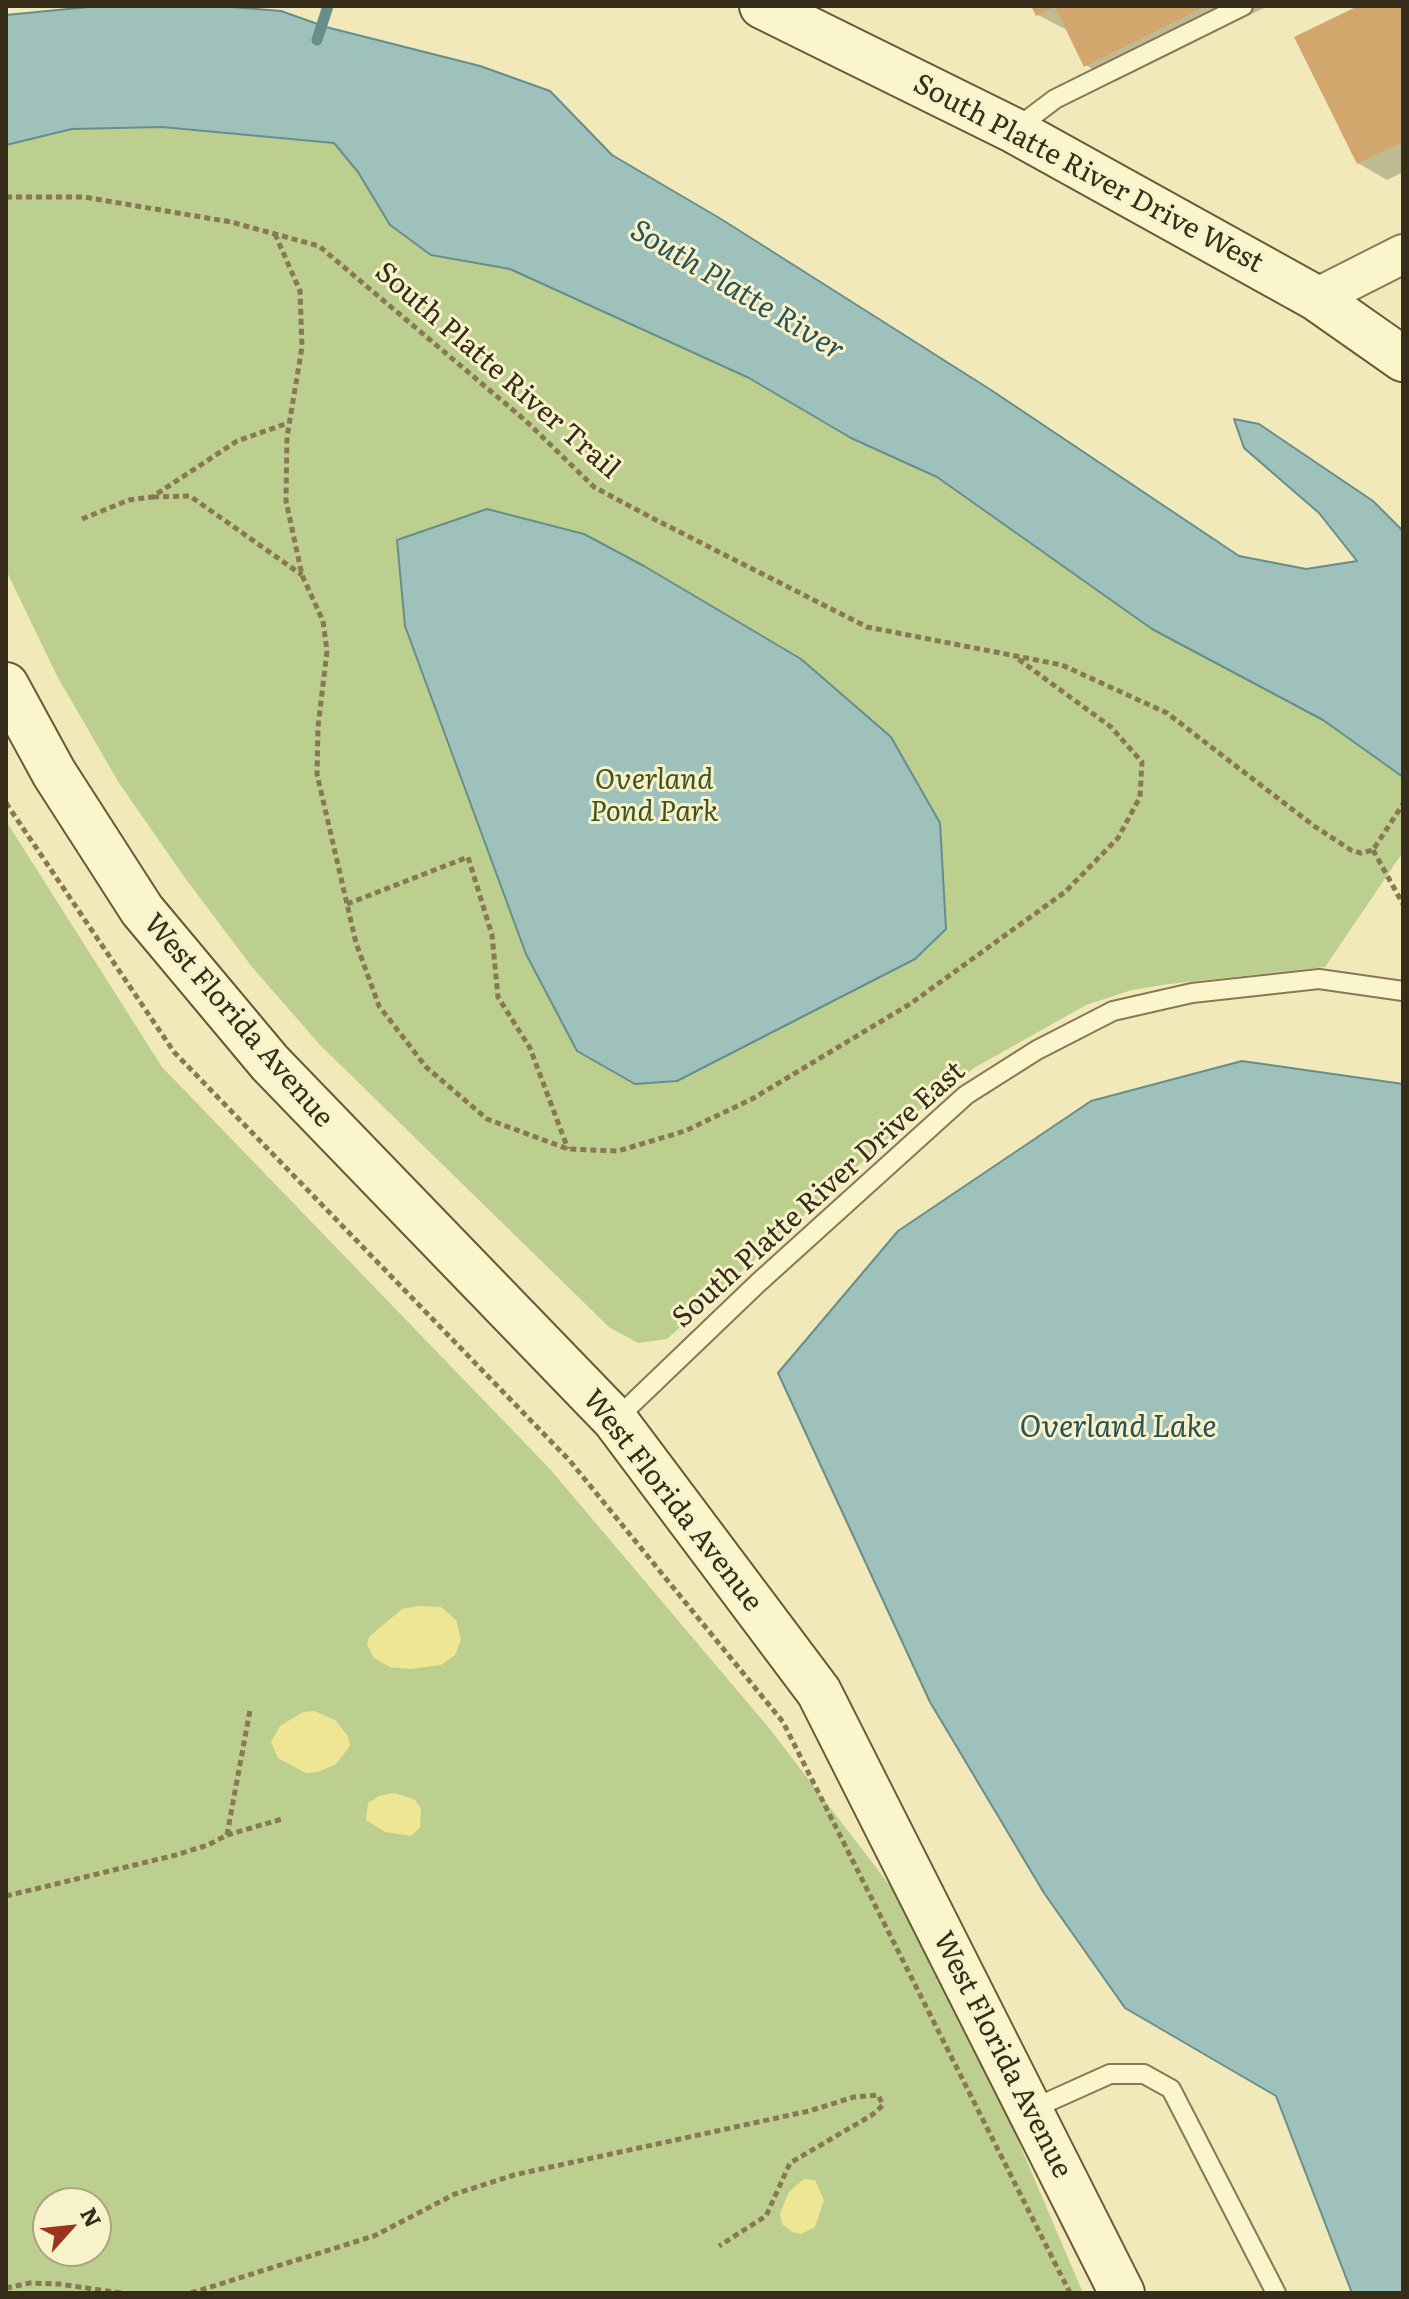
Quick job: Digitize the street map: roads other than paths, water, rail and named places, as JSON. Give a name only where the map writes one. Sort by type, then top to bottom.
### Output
[{"type":"street","name":"South Platte River Drive West","points":[[762,6],[1013,130],[1316,298],[1403,359]]},
{"type":"street","points":[[1316,298],[1403,254]]},
{"type":"street","name":"West Florida Avenue","points":[[6,685],[54,773],[142,910],[270,1063],[615,1420],[819,1692],[1122,2293]]},
{"type":"lane","points":[[1013,130],[1055,99],[1243,6]]},
{"type":"lane","name":"South Platte River Drive East","points":[[615,1420],[758,1283],[966,1095],[1037,1050],[1113,1011],[1192,993],[1319,979],[1403,991]]},
{"type":"lane","points":[[1030,2110],[1110,2074],[1144,2074],[1171,2089],[1276,2293]]},
{"type":"water","name":"South Platte River","points":[[99,6],[219,6],[281,11],[326,27],[480,66],[550,91],[612,155],[721,219],[991,390],[1239,556],[1306,569],[1357,561],[1319,513],[1244,448],[1234,419],[1259,424],[1373,501],[1403,531],[1403,777],[1323,720],[1152,629],[937,477],[851,438],[749,378],[510,269],[431,255],[390,225],[358,172],[334,143],[162,127],[72,129],[6,145],[6,15]]},
{"type":"water","points":[[487,509],[584,534],[644,566],[801,659],[891,737],[940,823],[946,929],[915,959],[677,1081],[635,1084],[577,1051],[526,954],[405,626],[397,540]]},
{"type":"water","name":"Overland Lake","points":[[1242,1061],[1403,1084],[1403,2293],[1352,2293],[1276,2096],[1125,2008],[1044,1893],[930,1702],[778,1373],[898,1231],[1091,1101]]},
{"type":"waterway","points":[[317,40],[328,6]]},
{"type":"park label","name":"Overland Pond Park","points":[[654,797]]}]
